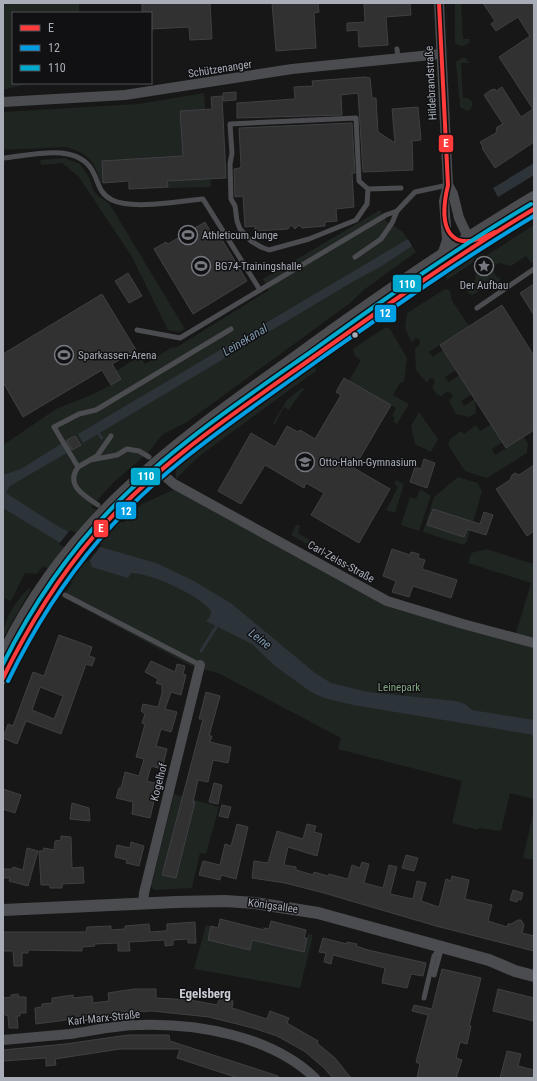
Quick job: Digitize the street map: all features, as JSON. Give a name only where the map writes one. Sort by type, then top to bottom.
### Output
[{"type":"street","name":"Hildebrandstraße","points":[[439,3],[448,185],[444,201],[446,240],[442,255]]},
{"type":"street","name":"Schützenanger","points":[[3,102],[124,95],[398,53],[441,54]]},
{"type":"street","name":"Hildebrandstraße","points":[[448,185],[453,194],[465,241]]},
{"type":"street","points":[[3,655],[26,611],[84,549],[105,510],[153,465],[209,419],[360,310],[442,255],[534,197]]},
{"type":"street","points":[[153,465],[267,390],[481,241],[534,209]]},
{"type":"street","points":[[446,228],[449,234],[465,241],[481,241]]},
{"type":"street","points":[[459,256],[465,241]]},
{"type":"street","name":"Carl-Zeiss-Straße","points":[[153,465],[174,484],[386,601],[534,643]]},
{"type":"street","points":[[3,678],[52,582]]},
{"type":"street","name":"Kogelhof","points":[[143,904],[146,886],[200,666]]},
{"type":"street","name":"Königsallee","points":[[3,910],[225,901],[287,907],[318,913],[489,960],[515,971],[534,976]]},
{"type":"street","name":"Karl-Marx-Straße","points":[[3,1040],[139,1025],[189,1027],[215,1032],[265,1047],[291,1059],[315,1078]]},
{"type":"lane","points":[[368,189],[367,204],[356,220],[309,239],[269,250],[261,247],[251,242],[240,229],[237,221],[235,206],[231,199],[230,164],[232,153],[230,124],[356,118],[360,181],[368,189],[400,188]]},
{"type":"lane","points":[[3,158],[61,152],[74,155],[84,161],[92,170],[100,191],[116,201],[129,205],[203,199],[260,290]]},
{"type":"lane","points":[[355,257],[381,239],[392,223],[397,212],[415,192],[448,185]]},
{"type":"lane","points":[[137,330],[180,338],[386,215],[397,212]]},
{"type":"lane","points":[[477,308],[534,269]]},
{"type":"lane","points":[[78,467],[54,427],[79,414],[96,410],[231,329]]},
{"type":"lane","points":[[105,510],[79,492],[74,485],[75,471],[78,467],[90,460],[102,450],[111,436]]},
{"type":"lane","points":[[90,460],[116,455],[127,449],[138,451],[153,465]]},
{"type":"lane","points":[[65,595],[200,666]]},
{"type":"lane","points":[[434,975],[441,947]]},
{"type":"lane","points":[[424,998],[434,956],[441,947]]},
{"type":"green space","points":[[3,3],[79,3],[79,12],[12,12],[12,84],[28,84],[3,90]]},
{"type":"green space","points":[[455,3],[461,3],[463,39],[470,39],[469,43],[464,46],[460,46],[455,43]]},
{"type":"green space","points":[[463,57],[467,59],[469,63],[461,63],[463,98],[468,98],[473,103],[471,109],[467,111],[460,107],[456,62]]},
{"type":"green space","points":[[204,93],[211,187],[129,189],[129,181],[101,183],[96,169],[90,159],[74,149],[66,147],[3,150],[3,112],[138,104]]},
{"type":"green space","points":[[64,158],[80,164],[90,179],[93,190],[98,196],[109,203],[185,329],[179,332],[168,330],[132,257],[79,177],[62,163],[41,165],[40,160]]},
{"type":"green space","name":"Leinepark","points":[[380,210],[386,221],[403,232],[416,252],[365,289],[349,304],[187,422],[162,435],[149,452],[114,482],[91,507],[123,523],[142,504],[175,489],[387,605],[534,647],[534,799],[510,793],[501,831],[479,828],[478,830],[452,823],[462,781],[338,749],[341,738],[218,673],[191,666],[62,597],[72,583],[43,566],[37,574],[25,573],[11,601],[3,598],[3,445],[56,409],[111,385],[116,371],[140,356],[145,364],[171,348],[177,347],[269,290],[263,279]]},
{"type":"green space","points":[[534,225],[534,263],[530,262],[526,256],[511,266],[499,263],[495,265],[494,273],[498,278],[501,277],[499,282],[495,284],[490,283],[473,295],[469,294],[465,288],[475,280],[477,268],[485,262],[483,258]]},
{"type":"green space","points":[[482,247],[471,264],[447,280],[443,273]]},
{"type":"green space","points":[[445,289],[449,290],[451,299],[469,326],[429,352],[433,357],[443,350],[456,370],[445,377],[449,382],[459,375],[472,394],[461,401],[464,406],[475,399],[476,413],[469,417],[456,414],[449,401],[453,396],[451,393],[447,392],[441,396],[437,395],[432,387],[435,382],[433,379],[430,378],[427,383],[416,370],[415,349],[420,344],[420,340],[415,338],[412,343],[405,328],[407,313]]},
{"type":"green space","points":[[386,327],[390,329],[407,358],[404,382],[400,383],[393,395],[409,404],[397,424],[393,421],[395,418],[392,416],[396,408],[349,381],[361,360],[355,356],[353,349]]},
{"type":"green space","points":[[314,367],[317,370],[198,457],[176,479],[176,468],[181,461],[283,385]]},
{"type":"green space","points":[[302,388],[304,389],[289,410],[284,407],[275,424],[273,423],[287,400]]},
{"type":"green space","points":[[419,412],[438,439],[431,452],[415,444],[411,426]]},
{"type":"green space","points":[[491,424],[503,442],[492,449],[495,455],[524,437],[528,444],[527,453],[487,478],[465,471],[448,445],[450,439],[461,431],[464,434],[476,425],[480,431]]},
{"type":"green space","points":[[458,477],[478,483],[482,492],[467,541],[464,545],[423,532],[434,497]]},
{"type":"green space","points":[[396,480],[404,484],[395,513],[386,510],[398,487],[394,484]]},
{"type":"green space","points":[[420,489],[431,496],[419,531],[401,525],[410,497],[416,499]]},
{"type":"green space","points":[[296,525],[300,525],[298,533],[347,563],[347,567],[291,535]]},
{"type":"green space","points":[[486,549],[534,564],[534,639],[516,633],[531,583],[468,563],[471,553]]},
{"type":"green space","points":[[29,588],[31,589],[3,638],[5,624],[11,611]]},
{"type":"green space","points":[[174,794],[219,807],[206,854],[200,853],[192,888],[154,890],[151,886]]},
{"type":"green space","points":[[534,809],[534,860],[523,858]]},
{"type":"green space","points":[[206,925],[259,938],[262,927],[307,938],[308,934],[313,935],[300,988],[194,969]]},
{"type":"water","points":[[534,163],[534,175],[498,197],[493,188]]},
{"type":"water","name":"Leinekanal","points":[[408,239],[412,246],[380,267],[354,281],[83,443],[78,434]]},
{"type":"water","name":"Leine","points":[[67,440],[72,450],[10,486],[6,493],[59,527],[104,548],[156,563],[194,581],[232,604],[315,673],[331,683],[368,692],[456,701],[465,704],[472,710],[534,720],[534,735],[353,705],[324,698],[311,692],[275,666],[252,644],[206,621],[210,617],[211,611],[196,598],[186,592],[162,581],[140,574],[131,573],[128,578],[92,567],[90,561],[3,508],[3,475],[21,469]]},
{"type":"pier","points":[[70,530],[102,545],[88,562],[59,544]]},
{"type":"building","points":[[142,3],[210,3],[212,39],[190,40],[189,27],[152,29],[152,12],[142,12]]},
{"type":"building","points":[[272,3],[318,3],[319,12],[314,13],[316,48],[276,51]]},
{"type":"building","points":[[364,3],[410,3],[411,15],[386,17],[388,45],[359,47],[358,30],[347,31],[347,23],[365,22]]},
{"type":"building","points":[[483,3],[534,3],[534,142],[495,168],[482,148],[483,147],[480,142],[496,133],[497,127],[503,124],[484,95],[491,90],[495,89],[496,91],[502,87],[521,117],[533,109],[499,57],[530,36],[518,17],[496,31],[491,24],[495,21]]},
{"type":"building","points":[[365,77],[370,78],[372,98],[376,98],[378,132],[395,143],[392,109],[418,107],[421,140],[412,141],[413,170],[363,172],[358,93],[341,95],[342,115],[237,118],[237,103],[295,99],[294,87],[313,86],[312,81]]},
{"type":"building","points":[[236,92],[236,100],[223,101],[223,93]]},
{"type":"building","points":[[222,96],[226,178],[167,181],[168,187],[129,189],[129,181],[103,183],[102,161],[183,156],[180,111],[212,109],[211,97]]},
{"type":"building","points":[[352,123],[355,173],[352,173],[354,207],[336,209],[337,221],[325,222],[325,226],[302,228],[299,225],[295,229],[291,225],[288,229],[255,231],[255,226],[245,227],[243,196],[235,197],[234,169],[240,168],[241,165],[239,128]]},
{"type":"building","name":"BG74-Trainingshalle","points":[[205,222],[216,241],[221,238],[247,281],[193,314],[154,249],[166,242],[168,244]]},
{"type":"building","points":[[128,273],[142,296],[129,303],[115,281]]},
{"type":"building","points":[[534,284],[534,315],[520,293]]},
{"type":"building","name":"Sparkassen-Arena","points":[[102,294],[136,350],[112,364],[121,379],[111,385],[102,370],[23,417],[3,382],[3,354]]},
{"type":"building","points":[[502,305],[534,356],[534,430],[506,448],[440,345]]},
{"type":"building","points":[[344,378],[391,405],[354,468],[390,489],[359,543],[311,515],[324,493],[306,483],[304,488],[265,465],[241,504],[218,491],[251,433],[275,447],[287,426],[298,432],[300,430],[315,439],[341,395],[336,392]]},
{"type":"building","points":[[75,436],[81,445],[72,450],[67,440]]},
{"type":"building","points":[[424,459],[435,463],[427,488],[410,482],[415,467],[421,469]]},
{"type":"building","points":[[534,465],[534,531],[527,536],[496,489],[510,480],[512,475],[515,473],[519,475]]},
{"type":"building","points":[[433,509],[480,524],[484,512],[493,515],[486,535],[467,529],[464,537],[427,525]]},
{"type":"building","points":[[392,549],[410,555],[411,552],[419,554],[418,558],[425,560],[422,569],[457,580],[451,598],[413,586],[409,597],[392,592],[396,581],[383,576]]},
{"type":"building","points":[[59,635],[92,647],[89,656],[95,658],[92,666],[86,664],[61,734],[26,721],[17,744],[3,738],[8,724],[13,726],[33,672],[44,676]],"holes":[[[40,687],[63,696],[54,719],[32,710]]]},
{"type":"building","points":[[151,661],[175,672],[177,664],[185,666],[183,674],[186,675],[181,695],[171,692],[165,709],[177,712],[171,732],[161,729],[156,746],[167,749],[162,769],[151,766],[147,781],[158,784],[150,818],[132,814],[133,802],[116,798],[119,788],[121,788],[125,772],[139,776],[144,759],[136,757],[145,724],[142,723],[145,714],[141,711],[143,704],[158,707],[162,693],[162,685],[156,683],[158,679],[145,672]]},
{"type":"building","points":[[206,692],[220,696],[209,736],[212,736],[210,742],[231,747],[228,763],[213,760],[208,782],[198,780],[193,802],[195,802],[176,878],[162,875],[203,719],[199,719]]},
{"type":"building","points":[[214,783],[222,785],[218,804],[209,802]]},
{"type":"building","points":[[3,789],[21,795],[15,813],[3,809]]},
{"type":"building","points":[[72,803],[89,808],[90,821],[70,819]]},
{"type":"building","points":[[222,805],[231,807],[228,818],[219,816]]},
{"type":"building","points":[[237,824],[248,827],[236,879],[221,875],[220,880],[199,875],[203,861],[220,865],[225,844],[231,846]]},
{"type":"building","points":[[307,824],[316,826],[314,832],[322,834],[317,856],[288,847],[284,865],[296,867],[296,870],[313,875],[314,872],[348,879],[352,865],[360,868],[362,862],[369,864],[364,883],[383,888],[389,865],[397,867],[390,894],[413,899],[417,881],[426,883],[421,901],[439,907],[446,879],[451,881],[452,876],[469,880],[465,899],[492,905],[488,921],[507,927],[508,924],[521,920],[524,925],[522,933],[534,936],[534,951],[436,926],[324,893],[285,883],[252,878],[254,861],[268,863],[277,831],[303,839]]},
{"type":"building","points":[[61,836],[71,837],[72,868],[83,867],[84,883],[62,884],[62,888],[50,888],[50,885],[41,885],[39,851],[43,851],[44,848],[54,850],[55,841],[61,840]]},
{"type":"building","points":[[131,842],[144,846],[139,866],[126,863],[127,860],[115,857],[117,845],[130,848]]},
{"type":"building","points":[[27,848],[38,851],[28,886],[9,881],[10,878],[3,878],[3,869],[13,869],[13,867],[23,870]]},
{"type":"building","points":[[406,855],[418,858],[414,871],[402,868]]},
{"type":"building","points":[[513,890],[523,893],[521,900],[518,899],[517,902],[510,900]]},
{"type":"building","points":[[220,919],[264,930],[265,928],[269,929],[271,921],[306,930],[304,938],[307,938],[304,952],[252,940],[250,950],[208,940],[211,926],[218,928]]},
{"type":"building","points":[[195,922],[196,943],[188,943],[188,939],[173,940],[173,945],[165,946],[165,940],[129,942],[130,951],[118,951],[118,943],[94,944],[95,946],[82,947],[82,951],[28,950],[28,953],[22,953],[22,966],[14,966],[13,951],[3,951],[3,932],[86,932],[87,927],[111,926],[111,930],[125,929],[125,926],[149,924],[150,932],[165,931],[167,930],[167,924]]},
{"type":"building","points":[[323,938],[347,944],[347,942],[357,944],[356,946],[368,950],[426,963],[423,976],[411,974],[407,988],[382,983],[385,968],[333,955],[331,964],[324,962],[326,953],[319,952]]},
{"type":"building","points":[[442,969],[481,978],[469,1026],[471,1026],[467,1044],[460,1042],[456,1058],[462,1060],[456,1078],[417,1078],[420,1064],[416,1062],[428,1015],[412,1011],[414,1005],[432,1009]]},
{"type":"building","points":[[134,989],[156,989],[156,998],[190,1000],[217,1005],[220,998],[233,1001],[232,1008],[267,1019],[270,1011],[289,1018],[287,1023],[318,1041],[317,1043],[335,1058],[351,1078],[333,1078],[323,1067],[304,1051],[277,1036],[253,1028],[209,1017],[152,1011],[126,1012],[36,1024],[35,1008],[42,1007],[42,1004],[52,1003],[52,998],[73,995],[73,998],[92,996],[93,1003],[109,1001],[108,993]]},
{"type":"building","points":[[498,989],[534,998],[534,1021],[493,1011]]},
{"type":"building","points":[[18,994],[19,997],[26,997],[26,1013],[20,1013],[20,1016],[17,1016],[18,1028],[9,1028],[8,1016],[3,1014],[3,999],[11,997],[11,995]]},
{"type":"building","points":[[128,1035],[169,1035],[170,1041],[278,1076],[278,1078],[238,1078],[177,1058],[180,1049],[120,1049],[55,1059],[56,1065],[46,1066],[46,1058],[3,1061],[3,1050],[65,1044]]},
{"type":"building","points":[[507,1051],[521,1054],[518,1066],[534,1070],[534,1078],[500,1078]]},
{"type":"waterway","points":[[97,432],[102,438]]},
{"type":"waterway","points":[[201,651],[218,624]]},
{"type":"transit line","name":"E","points":[[439,3],[448,185],[445,200],[446,225],[450,234],[457,239],[466,241],[479,239],[495,232]]},
{"type":"transit line","name":"110","points":[[3,664],[25,623],[50,583],[64,564],[110,510],[157,466],[233,406],[392,294],[531,204]]},
{"type":"transit line","name":"E","points":[[3,678],[33,622],[80,552],[118,510],[144,485],[199,439],[257,397],[423,280],[534,209]]},
{"type":"transit line","name":"12","points":[[8,681],[38,625],[85,556],[123,514],[176,465],[233,421],[399,304],[452,268],[534,216]]},
{"type":"place","name":"Athleticum Junge","points":[[188,235]]},
{"type":"place","name":"BG74-Trainingshalle","points":[[201,266]]},
{"type":"place","name":"Der Aufbau","points":[[484,266]]},
{"type":"place","name":"Sparkassen-Arena","points":[[64,355]]},
{"type":"place","name":"Otto-Hahn-Gymnasium","points":[[305,462]]},
{"type":"district","name":"Egelsberg","points":[[205,993]]}]
